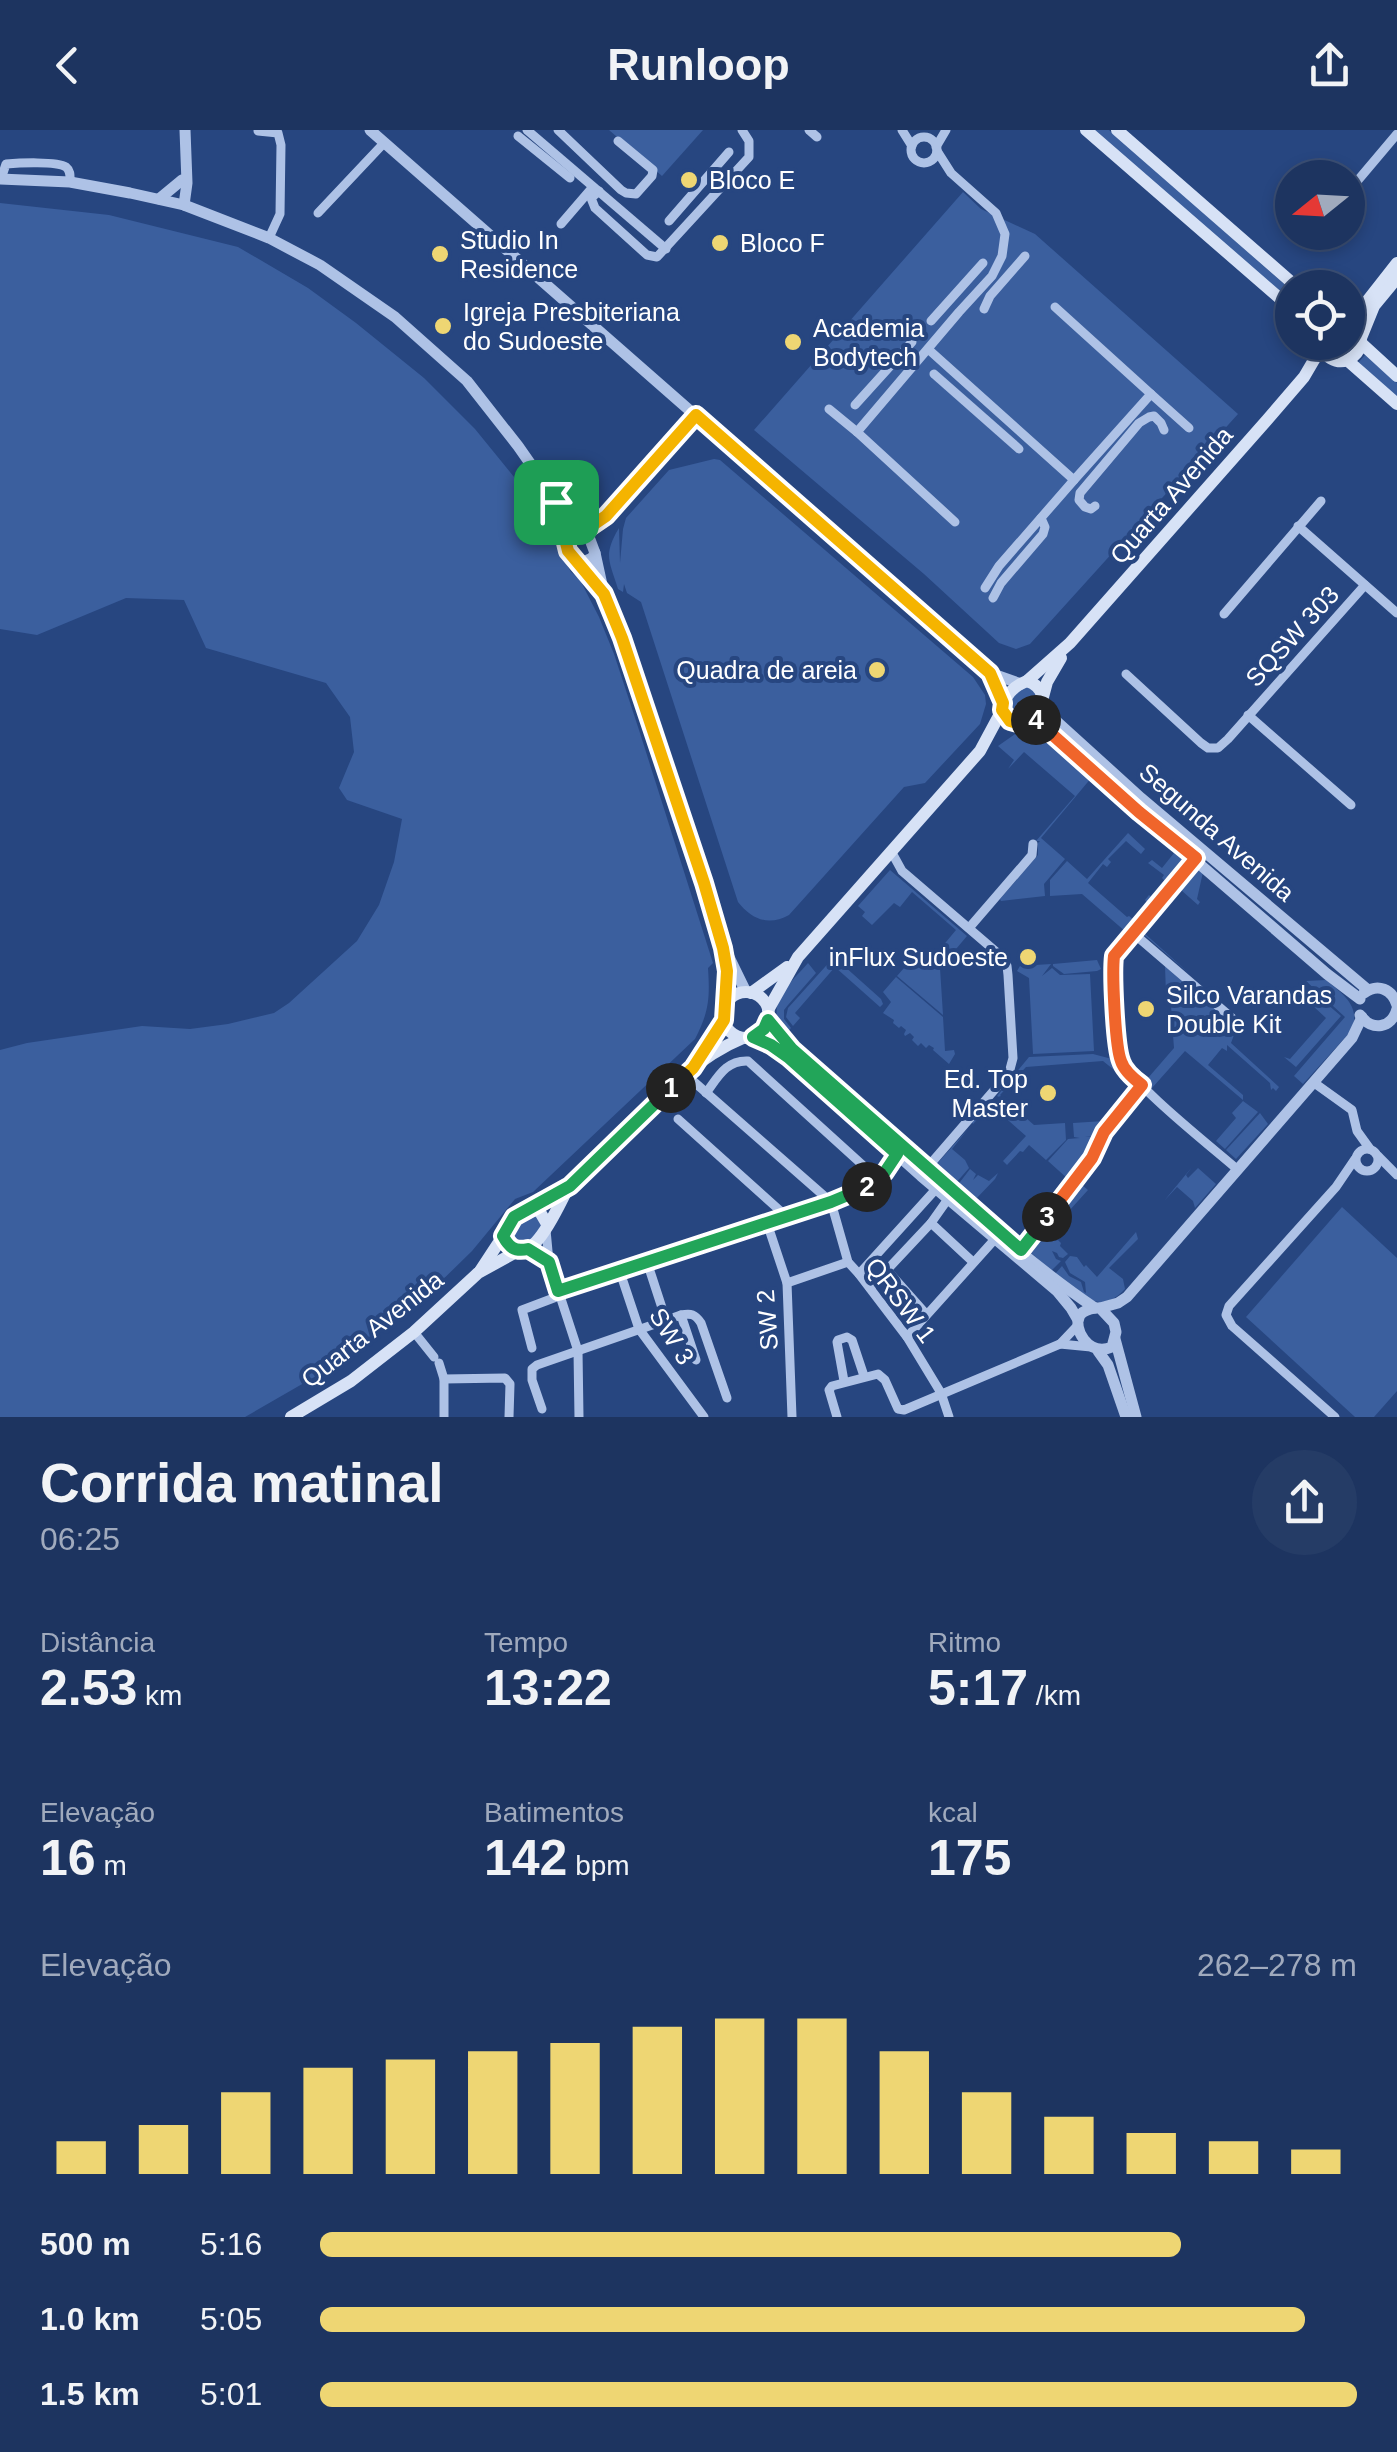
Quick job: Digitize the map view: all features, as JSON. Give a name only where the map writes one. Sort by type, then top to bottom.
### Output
[{"type":"main road","points":[[1086,130],[1275,294]]},
{"type":"main road","points":[[1118,130],[1277,270]]},
{"type":"main road","points":[[1365,303],[1397,263]]},
{"type":"main road","points":[[1365,330],[1374,306],[1397,278]]},
{"type":"main road","points":[[1365,344],[1397,376]]},
{"type":"main road","name":"Quarta Avenida","points":[[1024,682],[1070,643],[1304,378],[1312,360]]},
{"type":"main road","points":[[1340,360],[1397,404]]},
{"type":"main road","name":"Quarta Avenida","points":[[1304,378],[1340,360]]},
{"type":"main road","name":"Quarta Avenida","points":[[1042,700],[1047,682],[1070,643]]},
{"type":"main road","points":[[570,1186],[537,1242],[523,1250],[512,1248],[503,1236],[514,1217],[570,1186],[689,1071],[725,1046],[764,1029],[794,962],[980,751],[1032,716],[1042,700],[1038,686],[1024,682],[1008,695],[980,751]]},
{"type":"main road","points":[[1002,707],[1010,721],[1017,723]]},
{"type":"main road","points":[[689,1071],[724,1020],[726,1003],[794,962]]},
{"type":"main road","points":[[748,992],[760,998],[768,1014]]},
{"type":"main road","points":[[724,1020],[730,1032],[748,1038]]},
{"type":"main road","points":[[530,1208],[540,1212],[547,1226]]},
{"type":"main road","name":"Quarta Avenida","points":[[291,1417],[351,1381],[414,1332],[478,1273],[503,1236]]},
{"type":"main road","name":"Quarta Avenida","points":[[478,1273],[523,1250]]},
{"type":"street","points":[[181,204],[186,130]]},
{"type":"street","points":[[370,130],[990,673],[1024,682]]},
{"type":"street","points":[[558,130],[626,194],[632,195],[640,192],[652,170],[618,141]]},
{"type":"street","points":[[596,189],[591,198],[595,208],[647,256],[657,257],[748,157],[749,141],[742,130]]},
{"type":"street","points":[[903,130],[919,140],[932,140],[950,173]]},
{"type":"street","points":[[936,130],[919,140],[912,154],[916,160],[950,173],[996,213],[1005,234],[997,279],[984,308]]},
{"type":"street","points":[[927,162],[933,158],[946,130]]},
{"type":"street","points":[[258,131],[276,132],[280,137],[280,214],[269,238]]},
{"type":"street","points":[[523,133],[666,249]]},
{"type":"street","points":[[1365,172],[1397,134]]},
{"type":"street","points":[[318,213],[384,142]]},
{"type":"street","points":[[669,221],[729,152]]},
{"type":"street","points":[[574,176],[590,160]]},
{"type":"street","points":[[0,179],[70,182],[159,199],[202,210],[269,238],[320,265],[395,318],[467,381],[594,549],[604,594],[723,948],[726,1003]]},
{"type":"street","points":[[159,199],[185,182]]},
{"type":"street","points":[[185,182],[202,210]]},
{"type":"street","points":[[561,224],[596,189]]},
{"type":"street","points":[[692,193],[706,206]]},
{"type":"street","points":[[857,432],[958,312],[981,288],[1025,256]]},
{"type":"street","points":[[931,321],[983,263]]},
{"type":"street","points":[[960,288],[971,299]]},
{"type":"street","points":[[981,288],[990,296]]},
{"type":"street","points":[[949,301],[958,312]]},
{"type":"street","points":[[1055,307],[1189,428]]},
{"type":"street","points":[[855,405],[912,342]]},
{"type":"street","points":[[928,349],[1074,480]]},
{"type":"street","points":[[882,374],[897,387]]},
{"type":"street","points":[[934,374],[1019,449]]},
{"type":"street","points":[[947,386],[958,375]]},
{"type":"street","points":[[984,588],[1151,394]]},
{"type":"street","points":[[829,409],[955,522]]},
{"type":"street","points":[[565,538],[570,530],[582,530],[606,516],[696,415]]},
{"type":"street","points":[[1094,506],[1085,507],[1079,495],[1144,419],[1154,416],[1164,430]]},
{"type":"street","points":[[1001,434],[1011,424]]},
{"type":"street","points":[[1096,456],[1106,462]]},
{"type":"street","points":[[1088,465],[1098,473]]},
{"type":"street","points":[[1224,614],[1322,500]]},
{"type":"street","points":[[556,502],[568,551],[604,594]]},
{"type":"street","points":[[578,562],[588,561],[606,516]]},
{"type":"street","points":[[993,598],[1001,583],[1044,534],[1046,527],[1041,518]]},
{"type":"street","name":"SQSW 303","points":[[1298,526],[1397,613]]},
{"type":"street","points":[[999,566],[1009,574]]},
{"type":"street","name":"SQSW 303","points":[[1126,674],[1208,748],[1218,748],[1365,584]]},
{"type":"street","points":[[990,673],[1002,707]]},
{"type":"street","name":"Segunda Avenida","points":[[1042,700],[1054,719],[1364,995]]},
{"type":"street","name":"SQSW 303","points":[[1248,715],[1351,805]]},
{"type":"street","name":"Segunda Avenida","points":[[1032,716],[1326,974],[1364,995]]},
{"type":"street","points":[[969,928],[1032,855],[1034,844]]},
{"type":"street","points":[[891,850],[902,871],[1001,956],[1007,966],[1012,1065],[1004,1081],[926,1169]]},
{"type":"street","points":[[1196,858],[1114,956],[1120,1059],[1128,1072],[1238,1170]]},
{"type":"street","points":[[879,866],[902,871]]},
{"type":"street","points":[[1133,933],[1232,1018]]},
{"type":"street","points":[[723,948],[748,992]]},
{"type":"street","points":[[1391,1016],[1365,1022],[1358,1007],[1364,995],[1378,988],[1387,990],[1394,997],[1391,1016],[1397,1034]]},
{"type":"street","points":[[768,1014],[792,1049],[1062,1286],[1098,1308],[1114,1324],[1136,1417]]},
{"type":"street","points":[[1352,1038],[1391,1016]]},
{"type":"street","points":[[838,1417],[829,1390],[844,1381],[878,1374],[898,1410],[904,1410],[1060,1344],[1086,1310],[1127,1297],[1352,1038],[1362,1017]]},
{"type":"street","points":[[748,1038],[771,1045],[788,1057],[1058,1291],[1084,1339],[1108,1365],[1126,1417]]},
{"type":"street","points":[[706,1093],[724,1068],[731,1063],[748,1062],[878,1179]]},
{"type":"street","points":[[689,1071],[706,1093],[831,1202]]},
{"type":"street","points":[[1314,1082],[1352,1110],[1357,1131],[1397,1176]]},
{"type":"street","points":[[1021,1250],[1142,1085]]},
{"type":"street","points":[[1338,1100],[1350,1116],[1358,1168],[1397,1176]]},
{"type":"street","points":[[678,1119],[786,1216]]},
{"type":"street","points":[[1335,1417],[1232,1326],[1226,1315],[1229,1306],[1362,1150],[1372,1151]]},
{"type":"street","points":[[1338,1182],[1377,1164],[1372,1151]]},
{"type":"street","points":[[532,1348],[522,1310],[619,1269],[856,1192],[878,1179],[897,1154]]},
{"type":"street","points":[[859,1274],[936,1189]]},
{"type":"street","points":[[870,1288],[948,1198]]},
{"type":"street","name":"QRSW 1","points":[[831,1202],[848,1262],[907,1337],[941,1392],[949,1417]]},
{"type":"street","name":"SW 2","points":[[767,1223],[787,1283],[792,1417]]},
{"type":"street","points":[[930,1223],[973,1262]]},
{"type":"street","points":[[547,1226],[549,1262],[578,1352],[579,1417]]},
{"type":"street","points":[[907,1337],[995,1239]]},
{"type":"street","points":[[523,1250],[549,1262]]},
{"type":"street","points":[[787,1283],[848,1262]]},
{"type":"street","name":"SW 3","points":[[619,1269],[638,1330],[704,1417]]},
{"type":"street","points":[[887,1270],[926,1314]]},
{"type":"street","points":[[650,1271],[666,1320]]},
{"type":"street","points":[[1060,1344],[1094,1349],[1112,1347],[1127,1297]]},
{"type":"street","points":[[680,1315],[696,1360]]},
{"type":"street","points":[[542,1408],[532,1368],[680,1315],[696,1315],[701,1322],[727,1398]]},
{"type":"street","points":[[414,1332],[436,1360],[444,1379],[444,1417]]},
{"type":"street","points":[[844,1381],[837,1342],[847,1337],[852,1340],[864,1376]]},
{"type":"street","points":[[444,1379],[505,1378],[510,1384],[510,1417]]},
{"type":"shaded area","points":[[609,130],[703,130],[662,176]]},
{"type":"shaded area","points":[[1092,130],[1109,130],[1124,143],[1275,276],[1275,291]]},
{"type":"shaded area","points":[[963,192],[981,209],[1035,234],[1238,414],[1030,644],[1016,649],[999,643],[754,430]]},
{"type":"shaded area","points":[[0,203],[109,215],[238,247],[308,288],[356,323],[424,378],[475,429],[514,477],[599,617],[713,963],[708,968],[706,1013],[695,1039],[533,1192],[515,1199],[472,1251],[426,1296],[330,1368],[245,1417],[0,1417],[0,1050],[142,1026],[190,1029],[274,1013],[357,941],[379,905],[394,862],[402,819],[347,800],[339,788],[354,752],[350,717],[326,683],[206,648],[184,600],[126,598],[37,635],[0,629]]},
{"type":"shaded area","points":[[1365,355],[1397,383],[1397,397],[1358,363],[1365,360]]},
{"type":"shaded area","points":[[720,460],[973,677],[985,695],[980,724],[925,783],[904,787],[789,915],[775,920],[755,917],[738,902],[641,602],[627,593],[624,584],[623,592],[618,589],[609,558],[619,528],[620,563],[626,518],[669,470]]},
{"type":"shaded area","points":[[1031,684],[1038,702],[1026,717],[1008,717],[1012,695]]},
{"type":"shaded area","points":[[1027,729],[1042,733],[1092,777],[1041,838],[1065,859],[1044,884],[1045,896],[1001,901],[1038,855],[1040,841],[1036,841],[1075,796],[1024,752],[1008,769],[1014,760],[998,746]]},
{"type":"shaded area","points":[[1128,833],[1145,849],[1141,854],[1126,841],[1108,859],[1111,862],[1107,867],[1103,864],[1088,883],[1127,917],[1134,920],[1148,904],[1145,900],[1149,895],[1153,898],[1167,883],[1164,875],[1148,863],[1152,860],[1162,868],[1174,853],[1167,842],[1187,861],[1126,932],[1082,894],[1050,896],[1050,880],[1067,861],[1087,879]]},
{"type":"shaded area","points":[[1197,867],[1203,872],[1198,905],[1181,890],[1143,932],[1191,975],[1142,933],[1142,930]]},
{"type":"shaded area","points":[[890,870],[967,936],[940,968],[943,1015],[897,976],[911,960],[905,954],[907,951],[926,966],[956,930],[912,892],[900,907],[894,903],[872,925],[858,906]]},
{"type":"shaded area","points":[[834,957],[883,1004],[880,1007],[835,967],[795,1013],[800,1018],[793,1026],[786,1017],[788,1008]]},
{"type":"shaded area","points":[[1097,960],[1101,969],[1097,971],[1064,974],[1053,966],[1053,964]]},
{"type":"shaded area","points":[[808,963],[816,973],[784,1010],[784,1019],[791,1028],[785,1035],[779,1024],[778,1004]]},
{"type":"shaded area","points":[[1051,964],[1042,976],[1052,968],[1060,975],[1090,974],[1094,1051],[1033,1054],[1029,978],[1017,971],[1020,966]]},
{"type":"shaded area","points":[[1165,966],[1232,1022],[1241,1016],[1231,1043],[1279,1087],[1276,1091],[1227,1045],[1227,1051],[1222,1048],[1208,1065],[1243,1095],[1243,1100],[1185,1051],[1152,1088],[1148,1084],[1148,1078],[1174,1048]]},
{"type":"shaded area","points":[[896,977],[943,1017],[945,1051],[954,1050],[955,1054],[949,1064],[934,1048],[921,1043],[918,1046],[910,1033],[905,1036],[906,1030],[883,1013],[891,1002],[883,992]]},
{"type":"shaded area","points":[[1326,980],[1349,1002],[1354,1022],[1351,1031],[1303,1084],[1294,1076],[1345,1017],[1306,981]]},
{"type":"shaded area","points":[[1306,986],[1341,1016],[1296,1067],[1284,1057],[1290,1059],[1326,1018],[1299,993]]},
{"type":"shaded area","points":[[1093,1054],[1112,1059],[1129,1082],[1103,1061],[1026,1067],[1000,1095],[1005,1100],[997,1096],[1029,1057]]},
{"type":"shaded area","points":[[991,1099],[1003,1109],[1010,1104],[1034,1125],[1065,1123],[1066,1140],[1046,1160],[1029,1145],[1007,1165],[1003,1161],[1026,1136],[991,1105],[973,1124]]},
{"type":"shaded area","points":[[1243,1101],[1258,1112],[1225,1149],[1216,1141],[1236,1118],[1232,1113]]},
{"type":"shaded area","points":[[1260,1113],[1268,1124],[1236,1159],[1226,1150]]},
{"type":"shaded area","points":[[1104,1121],[1095,1136],[1085,1136],[1095,1137],[1092,1147],[1077,1172],[1057,1198],[1074,1175],[1068,1179],[1048,1161],[1068,1139],[1080,1138],[1074,1137],[1073,1123]]},
{"type":"shaded area","points":[[968,1129],[952,1149],[969,1168],[955,1184],[934,1167]]},
{"type":"shaded area","points":[[1192,1167],[1188,1178],[1198,1168],[1216,1184],[1195,1208],[1193,1201],[1177,1187],[1164,1201]]},
{"type":"shaded area","points":[[970,1169],[976,1174],[973,1180],[978,1175],[989,1181],[998,1173],[974,1201],[957,1186]]},
{"type":"shaded area","points":[[1082,1185],[1088,1190],[1048,1234],[1068,1254],[1063,1258],[1052,1251],[1061,1261],[1051,1271],[1027,1249],[1059,1205]]},
{"type":"shaded area","points":[[1342,1207],[1397,1258],[1397,1391],[1374,1417],[1355,1417],[1246,1317]]},
{"type":"shaded area","points":[[529,1214],[537,1215],[542,1227],[535,1240],[515,1246],[508,1231]]},
{"type":"shaded area","points":[[1136,1232],[1138,1239],[1109,1268],[1123,1279],[1125,1289],[1115,1297],[1097,1302],[1089,1299],[1055,1274],[1062,1266],[1069,1276],[1081,1282],[1086,1293],[1085,1282],[1070,1273],[1065,1262],[1070,1256],[1077,1257],[1097,1277]]},
{"type":"place","name":"Bloco E","points":[[689,180]]},
{"type":"place","name":"Bloco F","points":[[720,243]]},
{"type":"place","name":"Studio In Residence","points":[[440,254]]},
{"type":"place","name":"Igreja Presbiteriana do Sudoeste","points":[[443,326]]},
{"type":"place","name":"Academia Bodytech","points":[[793,342]]},
{"type":"place","name":"Quadra de areia","points":[[877,670]]},
{"type":"place","name":"inFlux Sudoeste","points":[[1028,957]]},
{"type":"place","name":"Silco Varandas Double Kit","points":[[1146,1009]]},
{"type":"place","name":"Ed. Top Master","points":[[1048,1093]]},
{"type":"route","points":[[696,415],[990,673],[1003,703],[1004,716],[1017,723],[1032,716],[1196,858],[1114,956],[1120,1059],[1142,1085],[1021,1250],[792,1049],[768,1020],[753,1037],[788,1057],[897,1154],[878,1179],[831,1202],[558,1291],[549,1262],[536,1252],[518,1251],[507,1243],[503,1236],[514,1217],[570,1186],[693,1068],[724,1020],[726,1003],[723,948],[622,638],[604,594],[568,551],[556,502],[584,531],[606,516],[696,415]]}]
